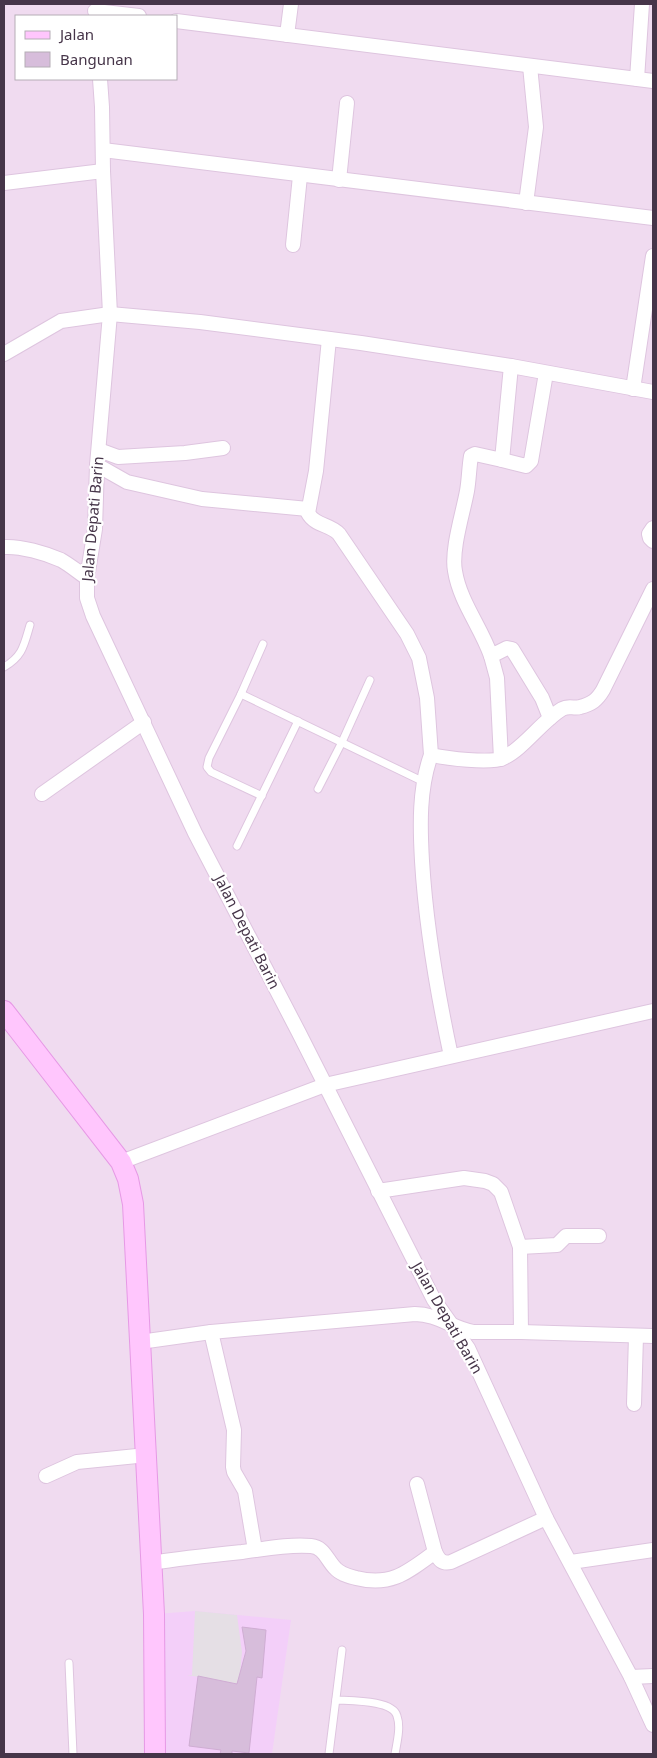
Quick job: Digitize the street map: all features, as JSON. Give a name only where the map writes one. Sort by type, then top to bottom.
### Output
[{"type":"main road","points":[[6,1020],[121,1162],[128,1179],[133,1204],[147,1455],[155,1754]]},
{"type":"street","points":[[287,35],[291,4]]},
{"type":"street","points":[[637,79],[642,4]]},
{"type":"street","points":[[95,10],[132,15]]},
{"type":"street","points":[[178,21],[653,81]]},
{"type":"street","points":[[526,203],[536,127],[530,66]]},
{"type":"street","name":"Jalan Depati Barin","points":[[100,80],[110,314],[99,450],[101,467],[95,529],[87,578],[87,598],[93,616],[196,833],[434,1300],[468,1348],[546,1518],[631,1677],[653,1725]]},
{"type":"street","points":[[339,180],[347,104]]},
{"type":"street","points":[[103,150],[300,176],[653,218]]},
{"type":"street","points":[[4,184],[103,171]]},
{"type":"street","points":[[293,246],[300,176]]},
{"type":"street","points":[[633,389],[653,256]]},
{"type":"street","points":[[4,354],[61,321],[110,314],[200,322],[329,339],[511,366],[653,392]]},
{"type":"street","points":[[329,339],[316,471],[308,513],[313,520],[333,528],[344,541],[407,634],[421,665],[427,698],[431,755],[425,771],[420,827],[424,898],[435,980],[451,1056]]},
{"type":"street","points":[[502,460],[511,366]]},
{"type":"street","points":[[501,759],[497,678],[486,642],[472,616],[458,583],[454,561],[467,488],[470,456],[475,454],[526,466],[531,461],[546,373]]},
{"type":"street","points":[[99,450],[118,457],[185,453],[223,448]]},
{"type":"street","points":[[118,457],[101,467],[127,482],[202,498],[308,508]]},
{"type":"street","points":[[653,528],[649,534],[653,541]]},
{"type":"street","points":[[4,547],[28,550],[61,560],[87,578]]},
{"type":"street","points":[[431,755],[454,758],[501,759],[517,748],[550,718],[565,708],[580,707],[597,700],[653,589]]},
{"type":"street","points":[[491,656],[507,648],[512,649],[542,698],[550,718]]},
{"type":"street","points":[[42,794],[144,722]]},
{"type":"street","points":[[121,1162],[325,1085],[653,1011]]},
{"type":"street","points":[[378,1191],[464,1178],[485,1180],[493,1184],[500,1192],[520,1247],[521,1332]]},
{"type":"street","points":[[520,1247],[557,1245],[566,1236],[599,1236]]},
{"type":"street","points":[[140,1342],[210,1332],[415,1314],[430,1315],[466,1331],[473,1332],[653,1336]]},
{"type":"street","points":[[210,1332],[234,1430],[233,1467],[246,1491],[255,1550]]},
{"type":"street","points":[[634,1404],[636,1336]]},
{"type":"street","points":[[46,1476],[77,1462],[147,1455]]},
{"type":"street","points":[[418,1484],[435,1552],[440,1561],[446,1563],[546,1518]]},
{"type":"street","points":[[151,1563],[197,1555],[293,1546],[313,1546],[320,1549],[335,1569],[345,1575],[374,1580],[396,1578],[435,1552]]},
{"type":"street","points":[[571,1562],[653,1550]]},
{"type":"street","points":[[631,1677],[653,1676]]},
{"type":"lane","points":[[4,667],[14,661],[20,654],[30,625]]},
{"type":"lane","points":[[262,796],[211,772],[207,767],[209,758],[241,694],[263,644]]},
{"type":"lane","points":[[318,789],[370,680]]},
{"type":"lane","points":[[241,694],[425,782]]},
{"type":"lane","points":[[237,846],[298,721]]},
{"type":"lane","points":[[329,1754],[342,1650]]},
{"type":"lane","points":[[69,1663],[73,1754]]},
{"type":"lane","points":[[336,1700],[381,1704],[394,1710],[397,1713],[399,1725],[396,1754]]},
{"type":"shaded area","points":[[4,4],[653,4],[653,1754],[4,1754]]},
{"type":"shaded area","points":[[195,1611],[291,1620],[272,1754],[159,1754],[156,1614]]},
{"type":"shaded area","points":[[195,1611],[237,1615],[242,1652],[239,1684],[187,1675],[192,1675]]},
{"type":"building","points":[[242,1627],[266,1630],[262,1678],[257,1677],[249,1753],[232,1751],[232,1754],[220,1754],[221,1750],[189,1746],[198,1676],[237,1684],[246,1651]]}]
